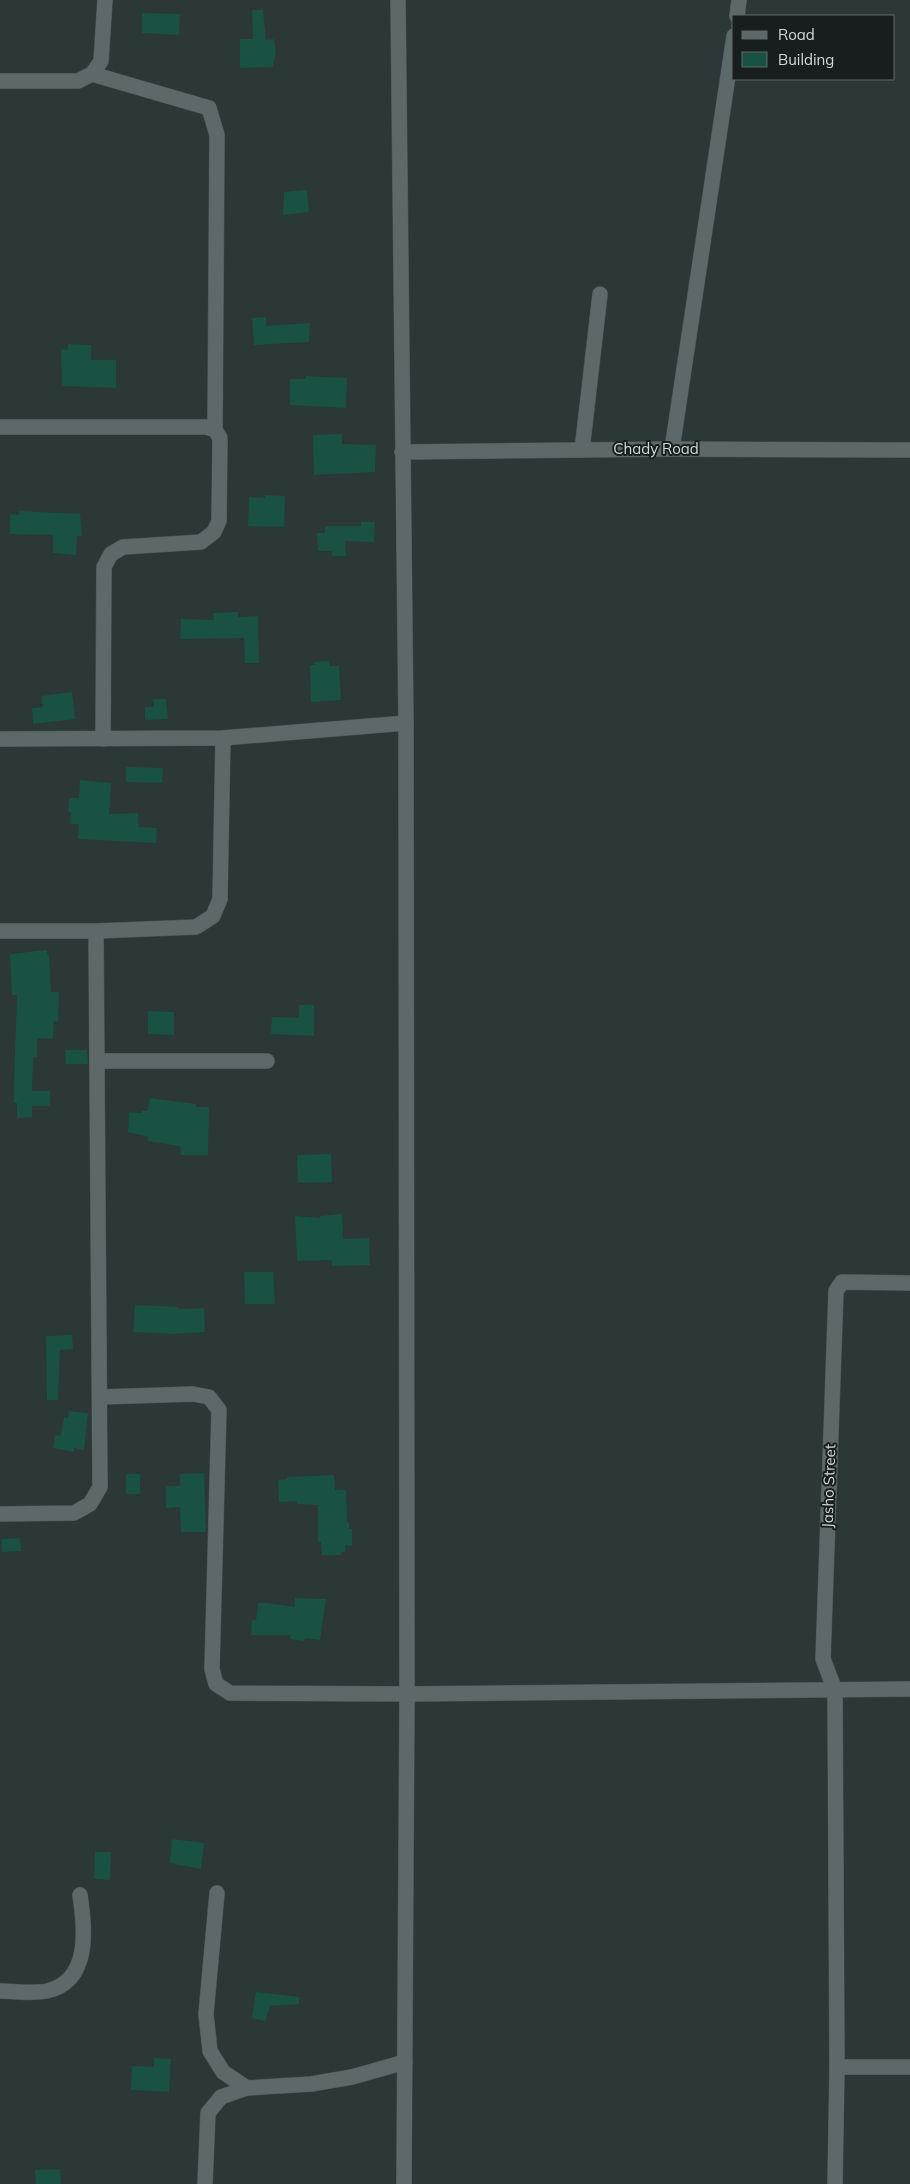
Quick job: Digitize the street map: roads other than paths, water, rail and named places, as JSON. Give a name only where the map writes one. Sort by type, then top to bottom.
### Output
[{"type":"street","points":[[0,81],[78,81],[92,74],[101,61],[105,0]]},
{"type":"street","points":[[398,0],[406,723],[408,1694],[404,2184]]},
{"type":"street","points":[[737,15],[739,0]]},
{"type":"street","points":[[672,449],[732,49]]},
{"type":"street","points":[[92,74],[209,108],[217,135],[215,430],[220,438],[220,521],[214,532],[201,542],[123,547],[111,554],[104,567],[103,739]]},
{"type":"street","points":[[582,450],[600,294]]},
{"type":"street","points":[[0,426],[206,427],[215,430]]},
{"type":"street","name":"Chady Road","points":[[402,452],[672,449],[910,450]]},
{"type":"street","points":[[0,739],[222,738],[406,723]]},
{"type":"street","points":[[0,931],[96,931],[196,927],[213,916],[220,899],[222,738]]},
{"type":"street","points":[[0,1514],[74,1513],[90,1504],[100,1487],[96,931]]},
{"type":"street","points":[[97,1061],[267,1061]]},
{"type":"street","name":"Jasho Street","points":[[835,1690],[823,1659],[836,1291],[842,1282],[910,1283]]},
{"type":"street","points":[[100,1397],[193,1394],[209,1396],[219,1410],[212,1669],[216,1684],[230,1693],[408,1694],[910,1689]]},
{"type":"street","points":[[835,1690],[837,2067],[835,2184]]},
{"type":"street","points":[[217,1893],[206,2014],[210,2051],[223,2072],[247,2088]]},
{"type":"street","points":[[0,1991],[46,1991],[61,1986],[74,1974],[85,1940],[80,1895]]},
{"type":"street","points":[[205,2184],[208,2113],[221,2097],[247,2088],[311,2084],[352,2077],[405,2062]]},
{"type":"street","points":[[837,2067],[910,2067]]}]
